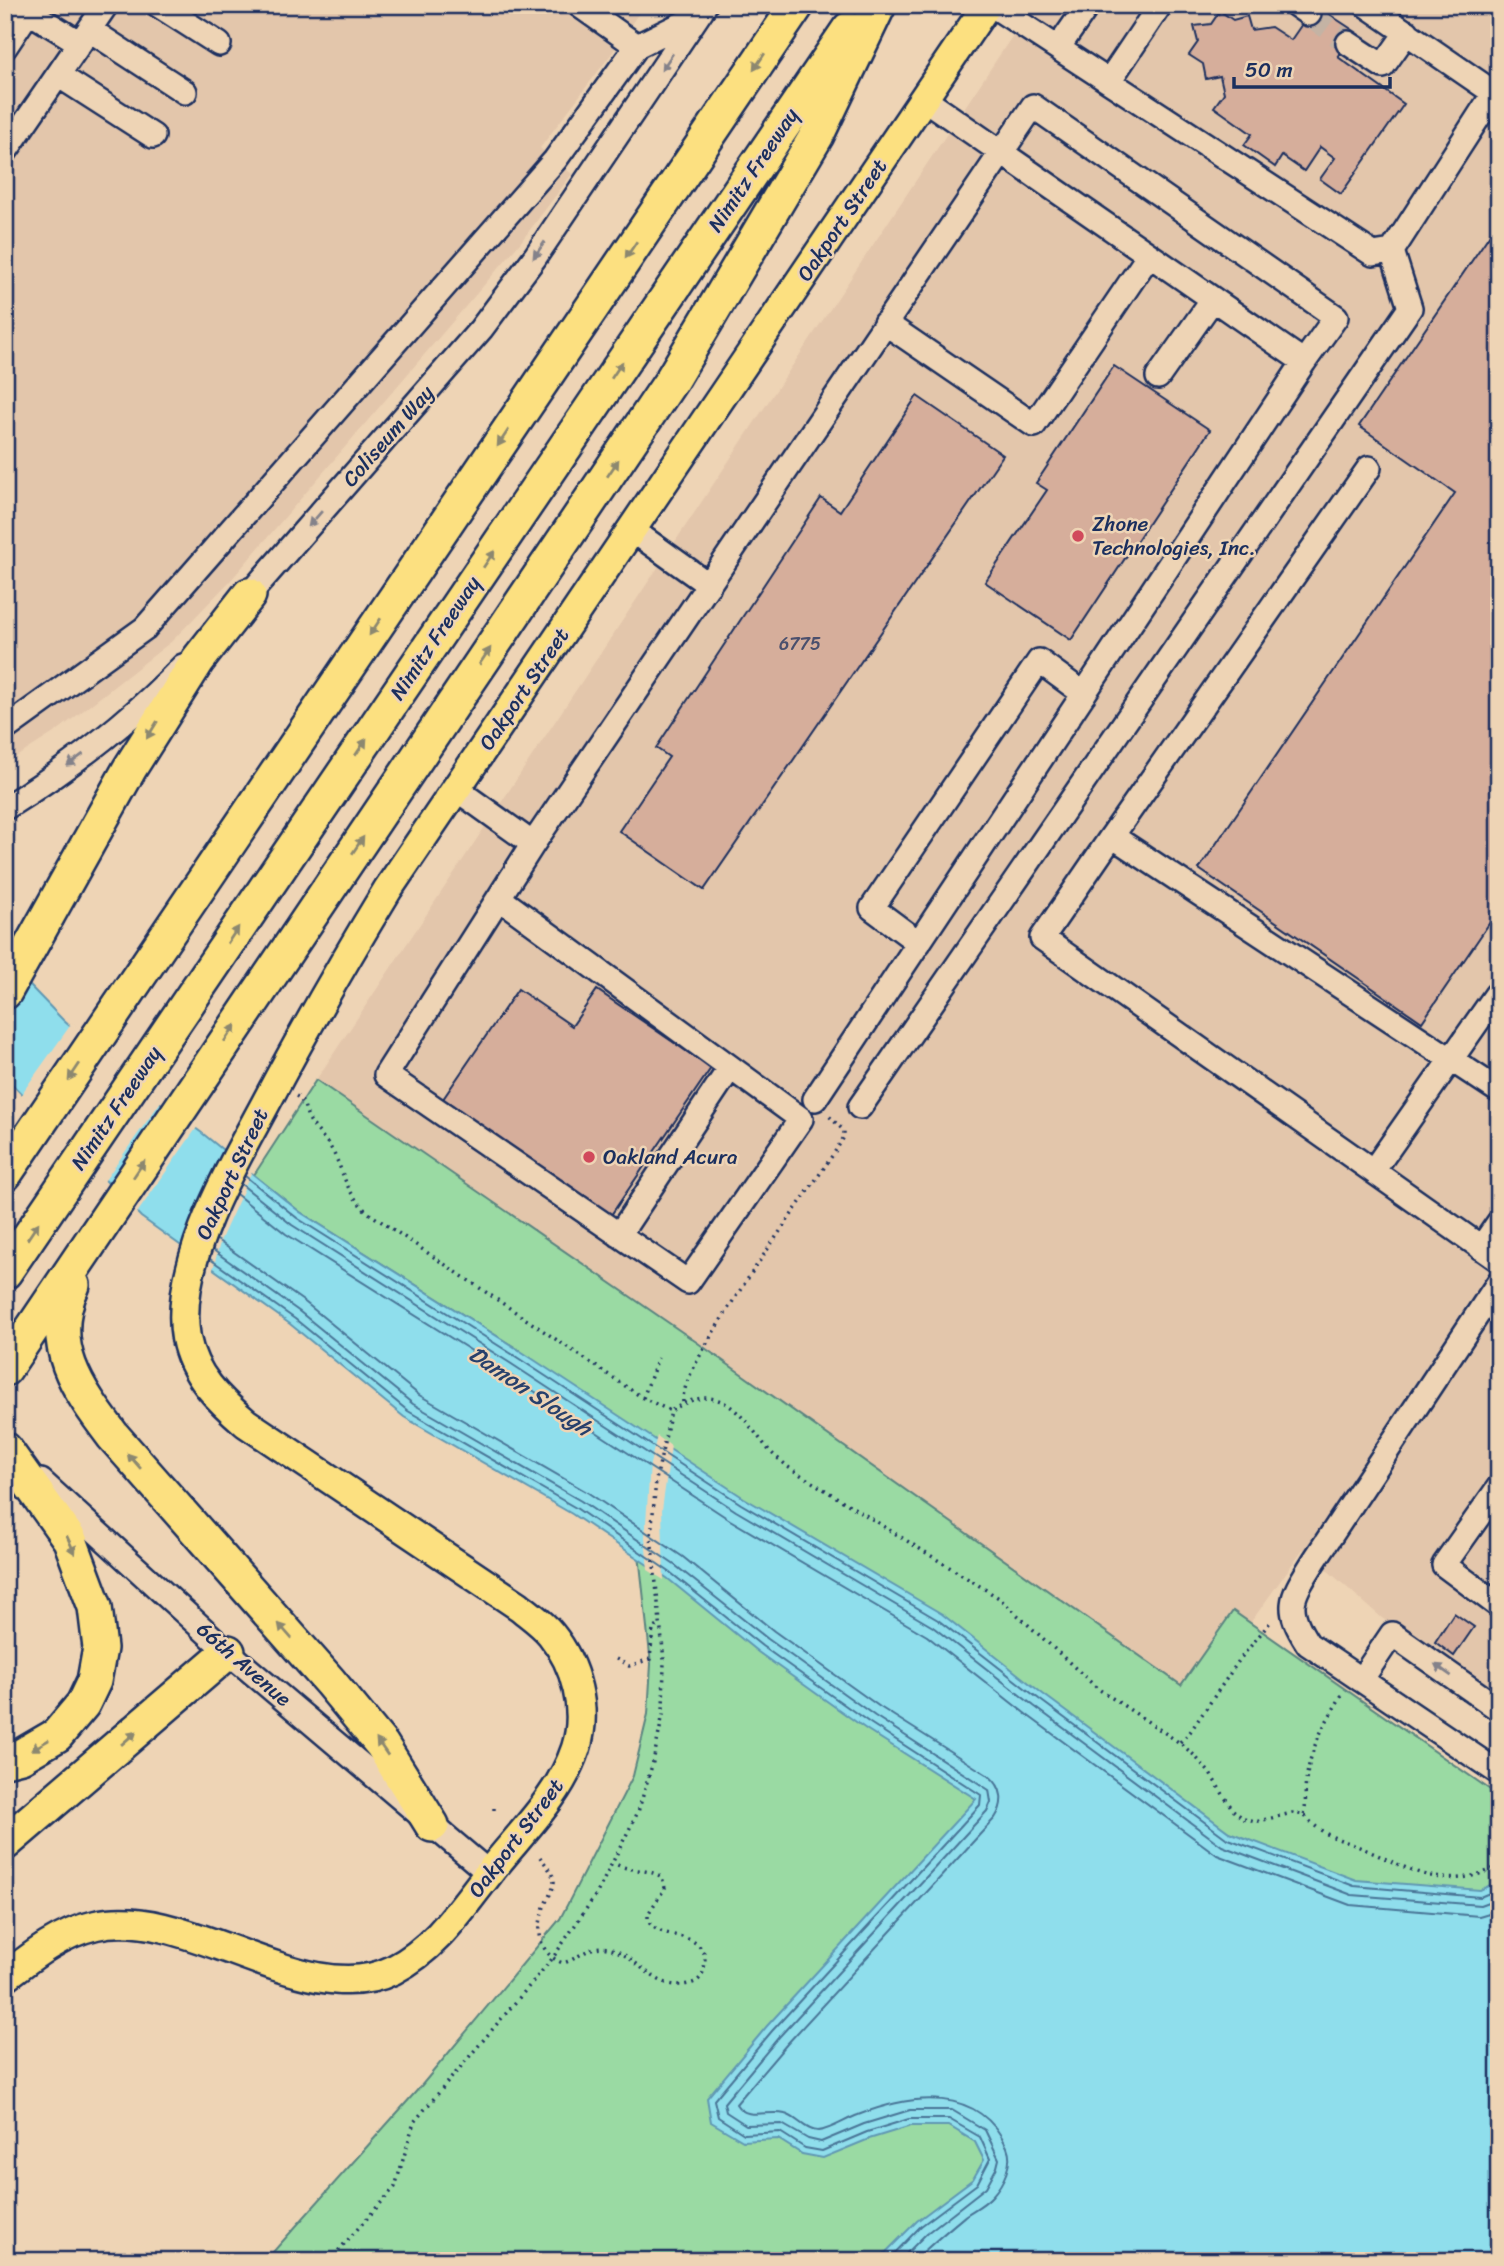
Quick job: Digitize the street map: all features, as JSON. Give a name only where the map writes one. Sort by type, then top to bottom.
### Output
[{"type":"highway","points":[[12,1164],[797,5]]},
{"type":"highway","name":"Nimitz Freeway","points":[[5,1272],[865,5]]},
{"type":"highway","points":[[5,1369],[671,381],[817,135],[878,5]]},
{"type":"highway","points":[[5,992],[150,735],[198,660],[249,596]]},
{"type":"highway","points":[[101,1226],[64,1303],[61,1333],[68,1365],[84,1399],[113,1436],[330,1682],[382,1745],[432,1825]]},
{"type":"highway","points":[[5,1448],[70,1540],[96,1607],[100,1648],[94,1681],[83,1704],[66,1725],[57,1735],[21,1756],[5,1760]]},
{"type":"highway","points":[[5,1843],[228,1652]]},
{"type":"main road","name":"Oakport Street","points":[[5,1977],[37,1952],[63,1937],[97,1925],[130,1922],[163,1927],[295,1971],[330,1979],[364,1979],[391,1971],[419,1954],[448,1928],[547,1802],[569,1768],[581,1733],[580,1696],[570,1663],[550,1633],[519,1606],[246,1423],[216,1398],[196,1367],[186,1340],[184,1312],[189,1279],[200,1238],[245,1141],[382,900],[990,5]]},
{"type":"street","points":[[5,152],[106,5]]},
{"type":"street","points":[[158,5],[219,44]]},
{"type":"street","points":[[579,5],[636,46]]},
{"type":"street","points":[[990,5],[1373,254],[1392,251],[1494,93],[1366,5]]},
{"type":"street","points":[[1058,48],[1088,5]]},
{"type":"street","points":[[1109,81],[1160,5]]},
{"type":"street","points":[[5,47],[26,8],[85,36],[185,92]]},
{"type":"street","points":[[5,729],[145,628],[555,160],[636,46],[701,11]]},
{"type":"street","name":"Coliseum Way","points":[[5,808],[82,755],[133,713],[179,670],[249,596],[481,329],[535,257],[701,11]]},
{"type":"street","points":[[1348,43],[1383,66],[1407,32]]},
{"type":"street","points":[[58,75],[153,136]]},
{"type":"street","points":[[924,99],[1304,362]]},
{"type":"street","points":[[499,898],[801,1119],[688,1282],[386,1075],[533,844],[1033,106],[1336,317],[815,1099]]},
{"type":"street","points":[[860,1107],[1410,308],[1392,251]]},
{"type":"street","points":[[885,323],[1034,425],[1149,255]]},
{"type":"street","points":[[1158,377],[1213,299]]},
{"type":"street","points":[[1369,468],[1042,938],[1490,1254],[1499,1222]]},
{"type":"street","points":[[632,530],[709,585]]},
{"type":"street","points":[[919,943],[872,908],[1039,661],[1084,694]]},
{"type":"street","points":[[456,789],[533,844]]},
{"type":"street","points":[[1112,836],[1451,1058],[1496,1084]]},
{"type":"street","points":[[1373,1171],[1496,995]]},
{"type":"street","points":[[620,1235],[730,1068]]},
{"type":"street","points":[[1499,1282],[1314,1561],[1296,1591],[1292,1608],[1296,1626],[1308,1644],[1499,1773]]},
{"type":"street","name":"66th Avenue","points":[[5,1448],[228,1652],[489,1873]]},
{"type":"street","points":[[1499,1487],[1444,1565],[1499,1606]]},
{"type":"street","points":[[1354,1675],[1392,1634],[1499,1709]]},
{"type":"path","points":[[276,1083],[303,1101],[309,1119],[333,1151],[346,1185],[355,1200],[367,1212],[643,1398],[671,1411]]},
{"type":"path","points":[[683,1402],[682,1396],[695,1364],[844,1137],[844,1131],[827,1114],[828,1107],[815,1099]]},
{"type":"path","points":[[643,1398],[658,1358]]},
{"type":"path","points":[[329,2261],[395,2186],[414,2122],[552,1959],[597,1894],[638,1812],[653,1762],[663,1714],[664,1660],[652,1548],[652,1508],[671,1411],[683,1402],[713,1400],[734,1407],[788,1467],[999,1598],[1097,1688],[1180,1742],[1209,1772],[1233,1810],[1244,1819],[1255,1822],[1292,1813],[1304,1815],[1316,1828],[1331,1838],[1362,1848],[1427,1877],[1468,1877],[1499,1866]]},
{"type":"path","points":[[1180,1742],[1269,1622],[1292,1608]]},
{"type":"path","points":[[615,1659],[629,1666],[650,1659],[653,1629],[661,1624]]},
{"type":"path","points":[[1304,1815],[1307,1804],[1305,1784],[1314,1742],[1354,1675]]},
{"type":"path","points":[[540,1857],[554,1884],[544,1905],[539,1938],[543,1949],[552,1959],[563,1963],[588,1950],[609,1948],[663,1983],[684,1986],[694,1983],[701,1977],[706,1964],[704,1952],[687,1938],[657,1929],[648,1921],[648,1914],[665,1888],[662,1877],[656,1873],[633,1870],[614,1863]]},
{"type":"shaded area","points":[[5,5],[644,5],[612,53],[540,148],[572,174],[520,243],[231,580],[172,641],[57,731],[5,764]]},
{"type":"shaded area","points":[[1033,5],[1499,5],[1499,1699],[1382,1618],[1303,1549],[1184,1716],[695,1341],[316,1080]]},
{"type":"green space","points":[[316,1080],[695,1341],[1181,1685],[1233,1611],[1499,1796],[1499,2261],[265,2261],[421,2086],[560,1919],[633,1776],[648,1714],[651,1664],[636,1527],[519,1350],[300,1212],[254,1175]]},
{"type":"water","name":"Damon Slough","points":[[5,960],[63,1020],[136,1085],[202,1133],[300,1212],[519,1350],[744,1498],[942,1614],[1043,1694],[1229,1832],[1356,1880],[1480,1890],[1499,1881],[1499,2261],[877,2261],[917,2221],[973,2179],[984,2160],[975,2142],[949,2126],[911,2126],[869,2139],[823,2158],[802,2154],[778,2139],[743,2141],[711,2122],[707,2098],[767,2026],[976,1799],[866,1729],[758,1652],[667,1578],[572,1514],[404,1417],[290,1324],[141,1217],[5,1077]]},
{"type":"pier","points":[[72,1023],[138,1083],[162,1100],[103,1183],[20,1096]]},
{"type":"pier","points":[[171,1107],[198,1126],[135,1216],[112,1192]]},
{"type":"pier","points":[[225,1147],[253,1169],[221,1239],[212,1273],[179,1249]]},
{"type":"pier","points":[[657,1436],[671,1446],[662,1510],[664,1580],[648,1570],[645,1537],[650,1464]]},
{"type":"building","points":[[1315,5],[1356,32],[1338,57],[1404,104],[1341,194],[1320,179],[1335,158],[1320,147],[1304,171],[1282,156],[1275,167],[1244,145],[1252,134],[1214,107],[1224,93],[1220,76],[1206,79],[1203,64],[1189,55],[1198,42],[1194,26],[1211,24],[1220,11],[1233,20],[1247,16],[1251,30],[1271,27],[1291,40]]},
{"type":"building","points":[[1499,221],[1499,909],[1422,1022],[1199,869],[1455,493],[1359,426]]},
{"type":"building","name":"Zhone Technologies, Inc.","points":[[1114,366],[1210,430],[1071,640],[985,582],[1047,490],[1036,483]]},
{"type":"building","points":[[917,396],[1003,455],[704,890],[619,831],[669,757],[656,748],[821,498],[840,511]]},
{"type":"building","name":"Oakland Acura","points":[[518,989],[572,1026],[597,990],[711,1068],[611,1215],[443,1099]]},
{"type":"building","points":[[1454,1613],[1474,1627],[1454,1656],[1435,1642]]},
{"type":"tunnel","points":[[1309,14],[1348,43]]},
{"type":"place","name":"Zhone Technologies, Inc.","points":[[1078,536]]},
{"type":"place","name":"Oakland Acura","points":[[589,1157]]}]
